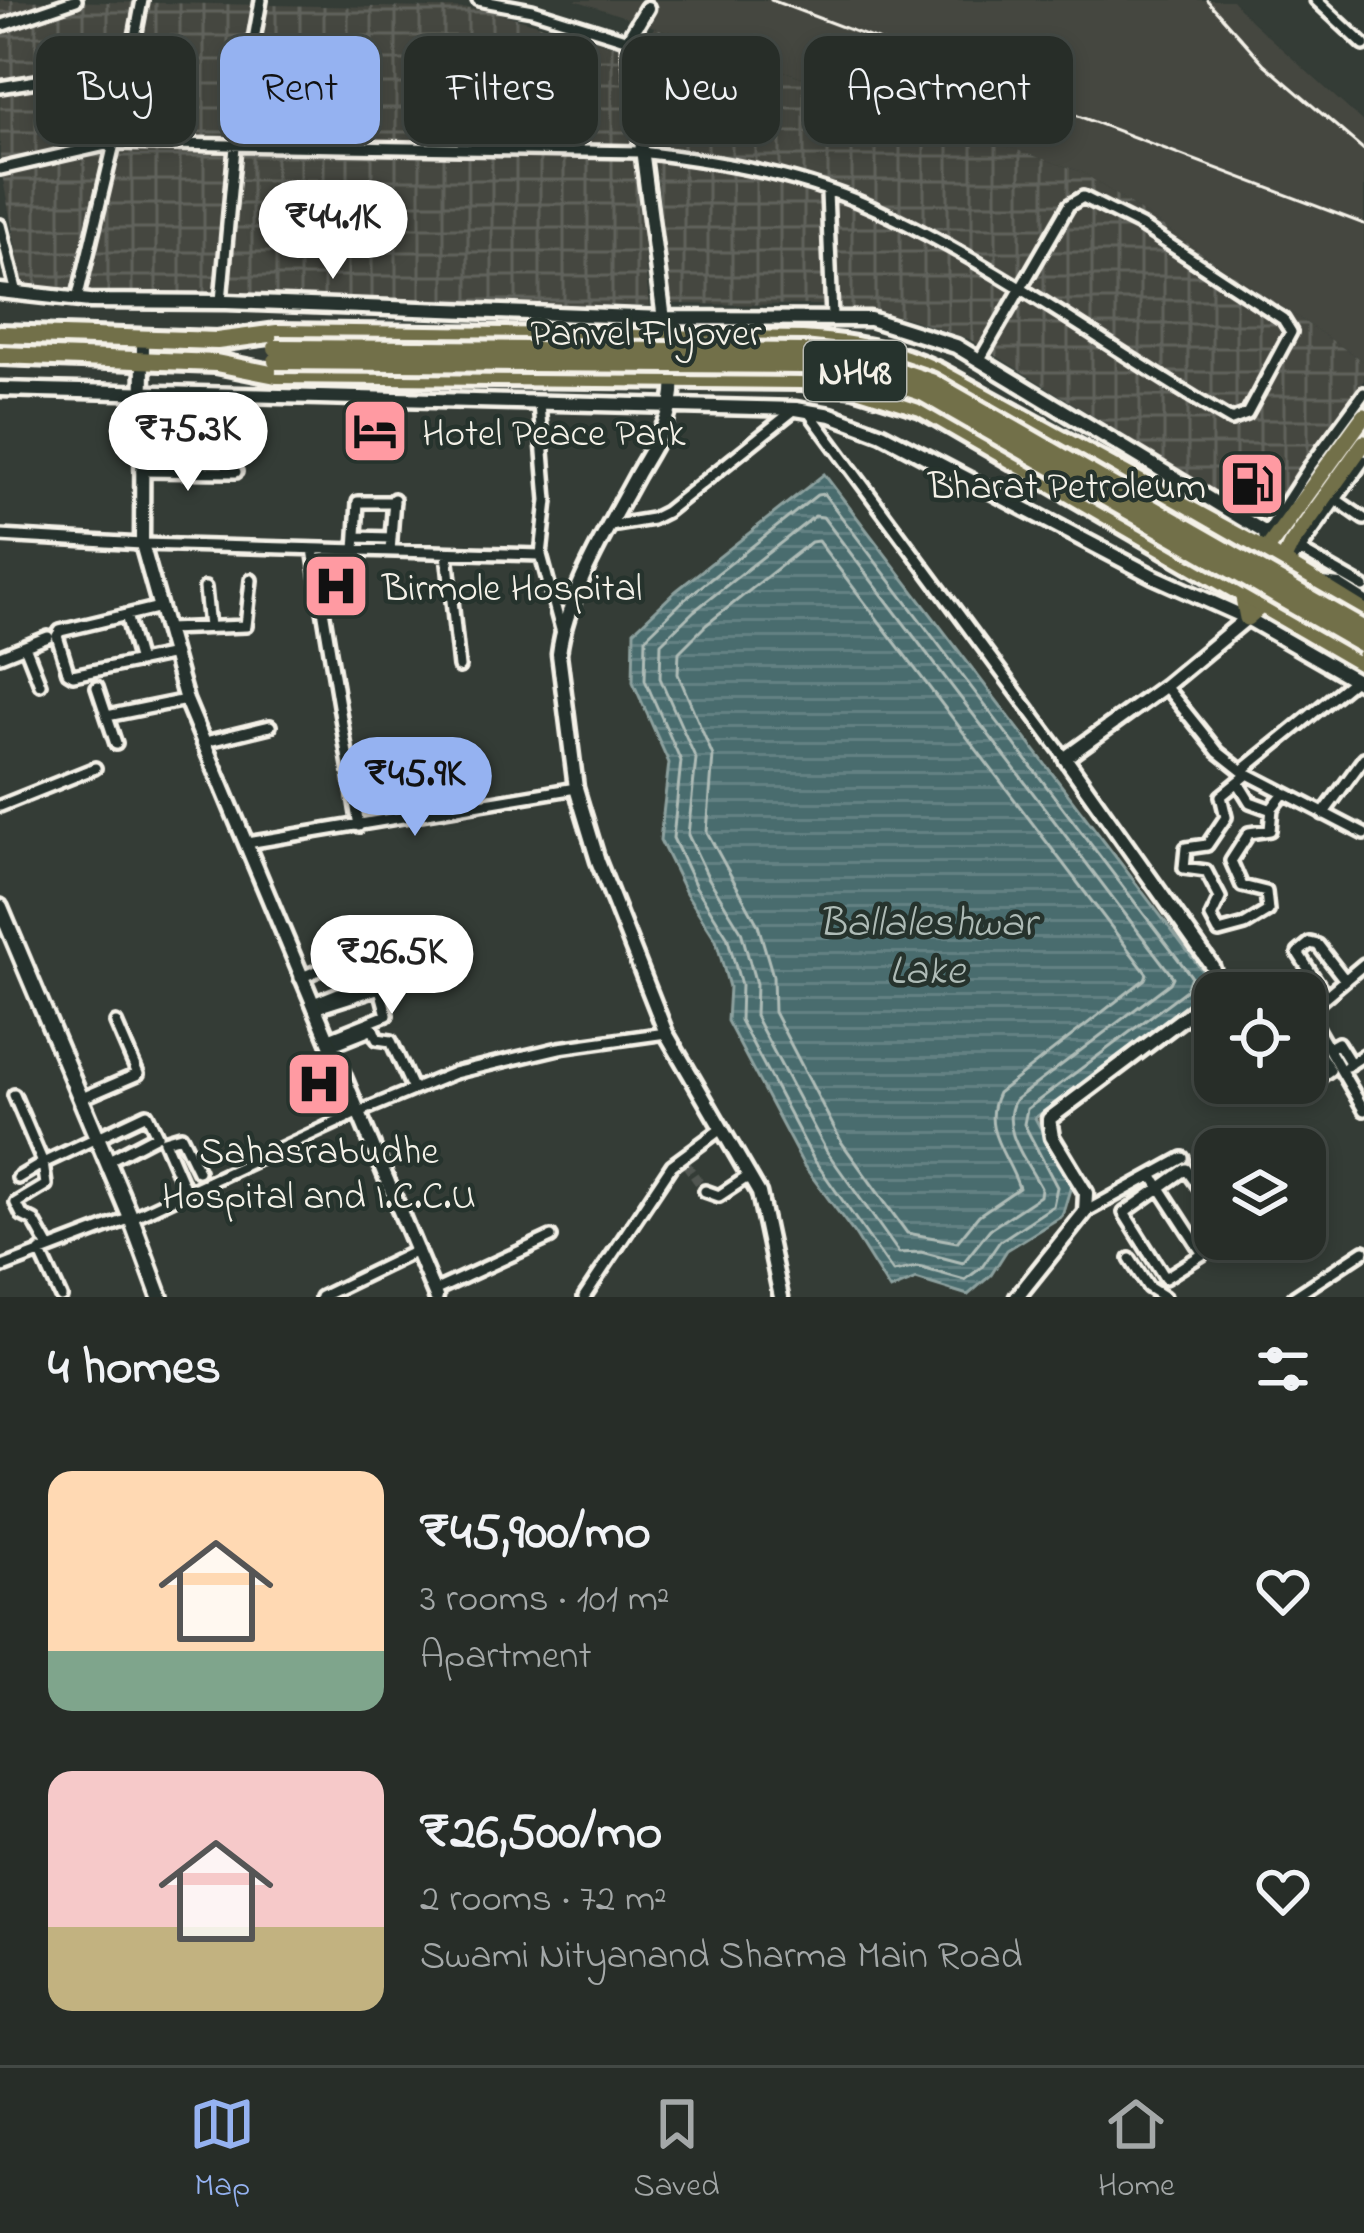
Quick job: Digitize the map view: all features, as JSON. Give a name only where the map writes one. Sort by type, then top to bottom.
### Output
[{"type":"highway","points":[[217,341],[277,333],[833,342],[914,361],[1290,555],[1316,583],[1364,612]]},
{"type":"highway","name":"NH48","points":[[0,334],[217,341]]},
{"type":"highway","name":"Panvel Flyover","points":[[217,341],[276,355],[802,365],[857,371],[925,393],[1364,645]]},
{"type":"highway","name":"Panvel Flyover","points":[[217,363],[276,355],[802,352],[872,362],[931,382],[1364,630]]},
{"type":"highway","name":"NH48","points":[[0,355],[217,363]]},
{"type":"highway","points":[[217,363],[276,375],[826,382],[899,399],[1104,510],[1291,621],[1361,676]]},
{"type":"highway","points":[[1284,640],[1291,621]]},
{"type":"main road","points":[[1247,618],[1242,592],[1266,542],[1364,416]]},
{"type":"main road","points":[[1247,618],[1262,605],[1364,443]]},
{"type":"main road","points":[[0,907],[160,1297]]},
{"type":"street","points":[[0,26],[76,0]]},
{"type":"street","points":[[135,36],[142,0]]},
{"type":"street","points":[[220,302],[235,147],[261,0]]},
{"type":"street","points":[[478,0],[532,10],[622,38]]},
{"type":"street","points":[[1316,0],[1364,46]]},
{"type":"street","points":[[630,36],[647,8]]},
{"type":"street","points":[[0,87],[36,81]]},
{"type":"street","points":[[0,169],[110,144]]},
{"type":"street","points":[[77,300],[114,144]]},
{"type":"street","points":[[144,144],[641,152],[713,161],[881,211],[1019,291],[1236,421],[1247,414],[1291,332],[1283,319],[1091,198],[1070,206],[1019,291],[980,359]]},
{"type":"street","points":[[640,144],[674,406],[610,526],[562,633],[559,654],[576,788],[598,861],[666,1033],[749,1176],[766,1216],[781,1297]]},
{"type":"street","points":[[827,192],[832,318]]},
{"type":"street","points":[[0,225],[16,293]]},
{"type":"street","points":[[0,292],[77,300],[662,318],[870,319],[906,328],[980,359],[1266,542],[1310,466],[1364,393]]},
{"type":"street","points":[[143,339],[142,544],[186,700],[435,1294],[550,1237]]},
{"type":"street","points":[[0,388],[802,410],[865,426],[1153,576],[1361,676],[1221,796],[1226,817],[1208,845],[1186,848],[1184,868],[1206,871],[1220,898],[1211,917],[1219,932],[1245,926],[1268,911],[1267,892],[1243,886],[1231,861],[1249,833],[1270,830],[1272,810],[1284,793]]},
{"type":"street","points":[[539,404],[548,500],[541,555],[562,633]]},
{"type":"street","points":[[610,526],[666,512],[802,410]]},
{"type":"street","points":[[802,410],[1064,758],[1212,966],[1216,979],[1207,1000],[1049,1119],[1052,1137],[1086,1193],[1084,1212]]},
{"type":"street","points":[[1364,460],[1290,555],[1364,586]]},
{"type":"street","points":[[141,471],[236,472]]},
{"type":"street","points":[[1334,498],[1364,519]]},
{"type":"street","points":[[355,550],[358,502],[394,501],[391,551]]},
{"type":"street","points":[[0,536],[541,555]]},
{"type":"street","points":[[356,537],[391,538]]},
{"type":"street","points":[[313,549],[359,826]]},
{"type":"street","points":[[447,553],[459,667]]},
{"type":"street","points":[[167,629],[249,623],[251,580]]},
{"type":"street","points":[[1316,583],[1339,586],[1364,602]]},
{"type":"street","points":[[205,588],[209,628]]},
{"type":"street","points":[[160,607],[60,631],[61,650],[73,675],[174,654]]},
{"type":"street","points":[[126,615],[139,662]]},
{"type":"street","points":[[1064,758],[1165,686],[1247,618]]},
{"type":"street","points":[[0,656],[48,637]]},
{"type":"street","points":[[25,646],[40,684]]},
{"type":"street","points":[[1165,686],[1218,752],[1245,772],[1364,834]]},
{"type":"street","points":[[97,687],[116,744]]},
{"type":"street","points":[[107,716],[186,700]]},
{"type":"street","points":[[205,742],[270,726]]},
{"type":"street","points":[[1323,814],[1364,758]]},
{"type":"street","points":[[0,806],[95,768]]},
{"type":"street","points":[[1239,784],[1250,802],[1272,810]]},
{"type":"street","points":[[247,843],[576,788]]},
{"type":"street","points":[[1310,972],[1298,952],[1310,943],[1318,945],[1342,975]]},
{"type":"street","points":[[300,978],[359,957],[366,982],[313,1006]]},
{"type":"street","points":[[1326,982],[1364,964]]},
{"type":"street","points":[[1326,996],[1342,975]]},
{"type":"street","points":[[313,1006],[380,988],[387,1016],[329,1042]]},
{"type":"street","points":[[80,1099],[138,1074],[116,1023]]},
{"type":"street","points":[[329,1042],[373,1029],[377,1039],[391,1041],[412,1090]]},
{"type":"street","points":[[0,1268],[131,1218],[454,1072],[559,1048],[666,1033]]},
{"type":"street","points":[[1326,1047],[1347,1066],[1364,1110]]},
{"type":"street","points":[[1347,1066],[1364,1055]]},
{"type":"street","points":[[14,1095],[43,1163],[46,1185]]},
{"type":"street","points":[[18,1178],[145,1113],[158,1134],[106,1161]]},
{"type":"street","points":[[584,1297],[664,1176],[721,1129]]},
{"type":"street","points":[[186,1192],[164,1142],[181,1136],[198,1171]]},
{"type":"street","points":[[1183,1158],[1124,1214],[1162,1276],[1169,1278],[1194,1260]]},
{"type":"street","points":[[1017,1297],[1084,1212],[1186,1169],[1194,1180]]},
{"type":"street","points":[[705,1191],[719,1196],[749,1176]]},
{"type":"street","points":[[1156,1182],[1194,1240]]},
{"type":"street","points":[[62,1190],[46,1185],[16,1203],[22,1216],[34,1221],[62,1297]]},
{"type":"street","points":[[321,1297],[418,1250]]},
{"type":"street","points":[[1294,1297],[1364,1251]]},
{"type":"street","points":[[1130,1259],[1148,1287],[1164,1297]]},
{"type":"shaded area","points":[[0,0],[484,9],[580,36],[404,36],[404,144],[598,144],[598,41],[622,48],[622,144],[635,144],[649,306],[91,296],[23,284],[0,164]]},
{"type":"shaded area","points":[[575,0],[1232,0],[1364,123],[1364,362],[1082,172],[999,144],[1073,144],[1073,36],[804,36],[804,78],[780,70],[780,36],[681,36]]},
{"type":"shaded area","points":[[654,27],[681,36],[651,36]]},
{"type":"shaded area","points":[[780,70],[804,78],[804,144],[999,144],[1082,172],[1364,362],[1364,380],[1263,521],[969,339],[904,317],[826,305],[671,304],[654,144],[780,144]]},
{"type":"water","name":"Ballaleshwar Lake","points":[[824,474],[1203,972],[1194,972],[1194,999],[1035,1118],[1071,1186],[1062,1216],[1007,1250],[991,1275],[968,1295],[916,1279],[890,1290],[804,1166],[727,1021],[729,987],[716,940],[660,840],[669,763],[633,682],[634,631],[676,591]]},
{"type":"tunnel","points":[[686,1164],[705,1191]]},
{"type":"railway","points":[[771,0],[1364,224]]},
{"type":"railway","points":[[1207,0],[1264,64],[1364,150]]},
{"type":"place","name":"Hotel Peace Park","points":[[375,431]]},
{"type":"place","name":"Bharat Petroleum","points":[[1252,484]]},
{"type":"place","name":"Birmole Hospital","points":[[336,586]]},
{"type":"place","name":"Sahasrabudhe Hospital and I.C.C.U","points":[[319,1084]]}]
